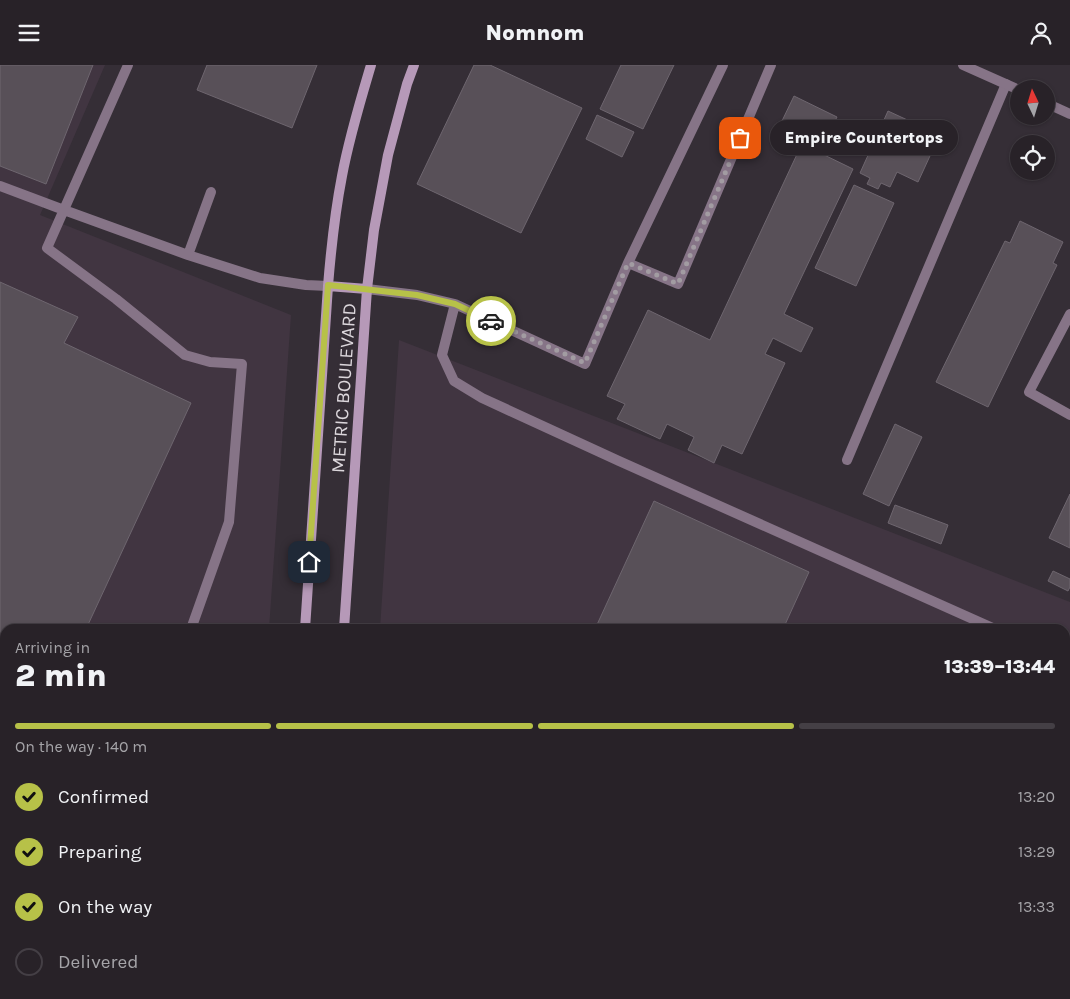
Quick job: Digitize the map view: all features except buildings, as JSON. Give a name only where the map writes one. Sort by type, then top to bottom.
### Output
[{"type":"main road","name":"METRIC BOULEVARD","points":[[305,624],[332,239],[342,177],[355,119],[371,65]]},
{"type":"main road","name":"METRIC BOULEVARD","points":[[344,624],[367,289],[374,230],[388,155],[414,65]]},
{"type":"main road","points":[[328,285],[367,289]]},
{"type":"street","points":[[128,65],[47,248],[116,299],[185,355],[210,362],[242,364],[229,522],[193,624]]},
{"type":"street","points":[[367,289],[417,295],[455,304],[585,363],[628,263],[723,65]]},
{"type":"street","points":[[628,263],[678,284],[771,65]]},
{"type":"street","points":[[963,65],[1010,87]]},
{"type":"street","points":[[847,460],[1006,85]]},
{"type":"street","points":[[1055,107],[1070,114]]},
{"type":"street","points":[[0,186],[188,255],[260,278],[306,285],[328,285]]},
{"type":"street","points":[[188,255],[211,192]]},
{"type":"street","points":[[455,304],[442,355],[454,381],[468,390],[619,461],[984,624]]},
{"type":"street","points":[[1070,314],[1029,393],[1070,415]]},
{"type":"shaded area","points":[[0,65],[105,65],[40,215],[291,315],[269,624],[0,624]]},
{"type":"shaded area","points":[[399,340],[1070,602],[1070,624],[380,624]]},
{"type":"way so far","points":[[491,321],[585,363],[628,263],[678,284],[740,138]]},
{"type":"place","name":"Empire Countertops","points":[[740,138]]},
{"type":"route","points":[[309,562],[328,285],[417,295],[455,304],[491,321]]}]
